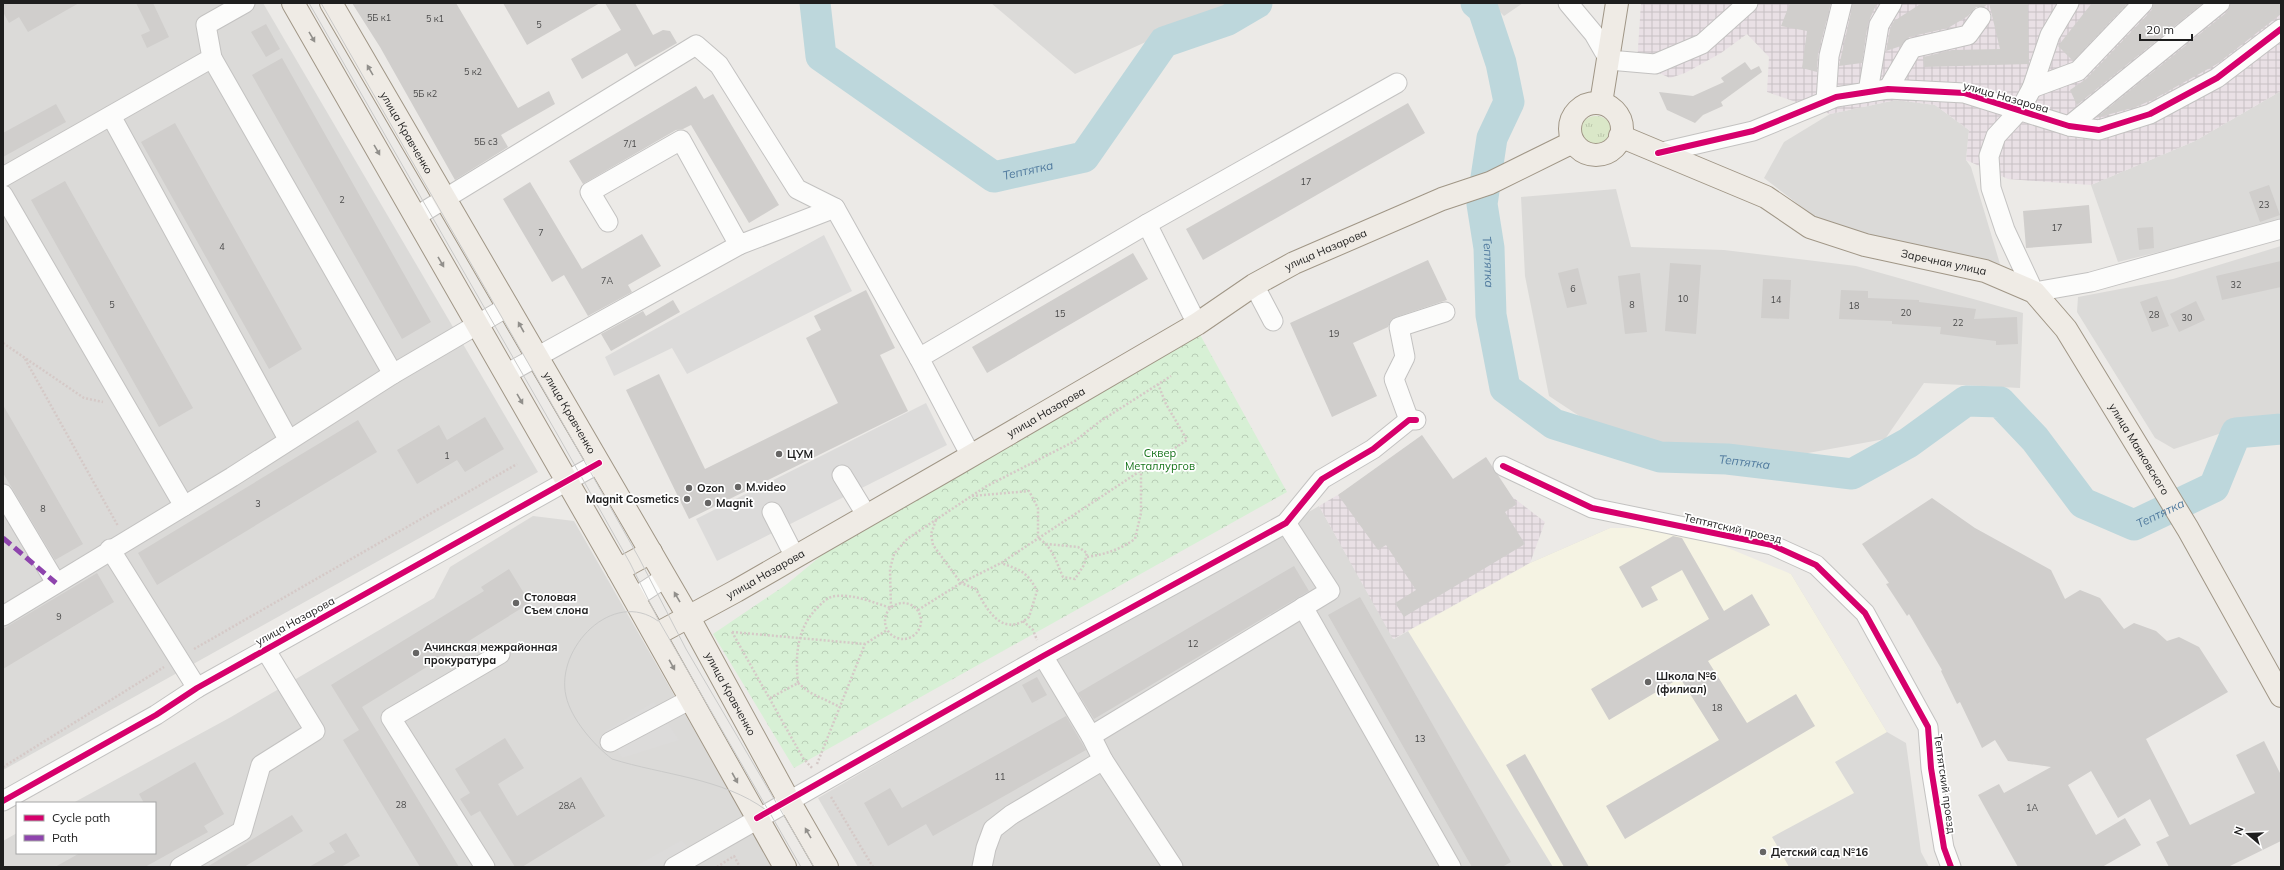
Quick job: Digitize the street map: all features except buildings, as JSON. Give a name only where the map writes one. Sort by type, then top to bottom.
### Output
[{"type":"main road","points":[[292,3],[634,598],[785,867]]},
{"type":"main road","name":"улица Кравченко","points":[[331,3],[666,577],[789,801],[828,867]]},
{"type":"main road","points":[[1601,103],[1617,3]]},
{"type":"main road","points":[[1590,103],[1601,103],[1616,113],[1621,121],[1620,136],[1617,145],[1608,152],[1593,155],[1580,150],[1573,142],[1570,127],[1573,116],[1579,109],[1590,103]]},
{"type":"main road","name":"Заречная улица","points":[[1620,136],[1766,197],[1810,227],[1865,245],[1985,271],[2034,292]]},
{"type":"main road","name":"улица Назарова","points":[[655,635],[971,456],[1197,324],[1254,285],[1294,263],[1442,199],[1490,183],[1573,142]]},
{"type":"main road","name":"улица Маяковского","points":[[2034,292],[2066,329],[2151,470],[2275,670],[2281,696]]},
{"type":"main road","points":[[618,570],[651,552]]},
{"type":"street","points":[[245,3],[206,25],[212,58],[393,374]]},
{"type":"street","points":[[1568,3],[1594,34],[1609,60],[1655,64],[1702,44],[1748,3]]},
{"type":"street","points":[[1826,101],[1829,56],[1842,3]]},
{"type":"street","points":[[2069,3],[2050,34],[2032,88],[2020,110],[1996,136],[1989,156],[1991,188],[2005,230],[2034,292],[2091,282],[2281,229]]},
{"type":"street","points":[[2032,88],[2078,71],[2143,3]]},
{"type":"street","points":[[2069,126],[2220,3]]},
{"type":"street","points":[[1868,92],[1879,25],[1892,4]]},
{"type":"street","points":[[1888,89],[1912,48],[1968,35],[1981,17]]},
{"type":"street","name":"улица Назарова","points":[[1658,153],[1753,132],[1836,97],[1888,89],[1964,93],[2069,126],[2099,130],[2150,114],[2217,78],[2281,29]]},
{"type":"street","points":[[415,217],[696,45],[719,65],[798,189],[834,208],[919,358],[971,456]]},
{"type":"street","points":[[3,177],[212,58]]},
{"type":"street","points":[[919,358],[1147,224],[1397,83]]},
{"type":"street","points":[[111,116],[288,439]]},
{"type":"street","points":[[608,222],[590,192],[681,140],[739,245]]},
{"type":"street","points":[[3,195],[184,506]]},
{"type":"street","points":[[506,374],[739,245],[834,208]]},
{"type":"street","points":[[1147,224],[1197,324]]},
{"type":"street","points":[[1254,285],[1273,321]]},
{"type":"street","points":[[3,616],[184,506],[393,374],[509,306]]},
{"type":"street","points":[[674,867],[757,818],[1043,656],[1286,523],[1322,479],[1372,449],[1413,420],[1394,379],[1405,357],[1399,327],[1445,312]]},
{"type":"street","name":"улица Назарова","points":[[3,800],[156,714],[197,688],[599,463]]},
{"type":"street","name":"Тептятский проезд","points":[[1503,466],[1592,508],[1772,545],[1816,565],[1865,613],[1928,727],[1931,768],[1944,848],[1951,867]]},
{"type":"street","points":[[842,475],[867,516]]},
{"type":"street","points":[[3,494],[56,583]]},
{"type":"street","points":[[772,512],[795,557]]},
{"type":"street","points":[[1091,736],[1330,591],[1286,523]]},
{"type":"street","points":[[118,545],[179,658],[197,688]]},
{"type":"street","points":[[634,598],[666,577]]},
{"type":"street","points":[[1303,607],[1451,867]]},
{"type":"street","points":[[180,867],[242,831],[261,765],[314,731],[266,649]]},
{"type":"street","points":[[485,867],[390,718],[500,654]]},
{"type":"street","points":[[1043,656],[1091,736],[1103,760],[1173,867]]},
{"type":"street","points":[[610,742],[691,699]]},
{"type":"street","points":[[982,867],[986,848],[994,829],[1011,815],[1103,760]]},
{"type":"path","points":[[3,343],[84,398],[126,406]]},
{"type":"path","points":[[25,358],[118,545]]},
{"type":"path","points":[[891,608],[890,569],[894,554],[907,539],[971,496],[1074,441],[1099,422],[1171,376]]},
{"type":"path","points":[[918,610],[961,583],[1001,563],[1188,440],[1166,404],[1158,384]]},
{"type":"path","points":[[3,767],[179,658],[517,464]]},
{"type":"path","points":[[1087,557],[1108,553],[1123,548],[1135,539],[1142,513],[1141,471]]},
{"type":"path","points":[[971,496],[1029,490],[1038,508],[1038,538]]},
{"type":"path","points":[[936,519],[932,534],[933,545],[949,564],[961,583],[976,589],[989,614],[998,621],[1008,624],[1024,621],[1029,617],[1036,591],[1028,575],[1021,570],[1001,563]]},
{"type":"path","points":[[1038,538],[1047,544],[1078,547],[1087,553],[1087,557],[1075,579],[1063,577],[1047,544]]},
{"type":"path","points":[[840,706],[810,692],[798,683],[796,664],[799,636],[803,626],[814,610],[826,599],[837,596],[850,597],[891,608]]},
{"type":"path","points":[[908,603],[918,610],[921,615],[921,627],[913,636],[902,639],[891,634],[887,630],[885,618],[891,608],[896,604],[908,603]]},
{"type":"path","points":[[1024,621],[1033,630],[1043,656]]},
{"type":"path","points":[[865,644],[799,636],[732,632],[803,758],[815,770],[865,644],[887,630]]},
{"type":"path","points":[[770,698],[798,683]]},
{"type":"path","points":[[821,782],[873,867]]},
{"type":"path","points":[[717,867],[734,856],[740,867]]},
{"type":"shaded area","points":[[3,3],[263,3],[538,472],[3,770]]},
{"type":"shaded area","points":[[991,3],[1232,3],[1075,74]]},
{"type":"shaded area","points":[[1491,3],[1523,3],[1504,16]]},
{"type":"shaded area","points":[[1641,3],[2281,3],[2281,91],[2195,141],[2091,185],[2008,179],[1966,160],[1969,130],[1935,105],[1896,100],[1830,114],[1767,92],[1769,57],[1747,34],[1721,53],[1685,73],[1670,78],[1637,63]]},
{"type":"shaded area","points":[[2281,91],[2281,222],[2118,262],[2091,185],[2195,141]]},
{"type":"shaded area","points":[[1896,100],[1935,105],[1969,130],[1966,160],[1971,167],[2000,264],[1872,239],[1816,218],[1764,178],[1784,142],[1830,114]]},
{"type":"shaded area","points":[[1616,189],[1631,247],[1724,250],[1856,266],[2023,313],[2020,388],[1924,383],[1885,439],[1797,455],[1663,444],[1593,425],[1549,396],[1525,276],[1521,197]]},
{"type":"shaded area","points":[[824,235],[852,291],[687,374],[672,348],[614,376],[605,357]]},
{"type":"shaded area","points":[[2281,246],[2281,413],[2174,449],[2155,438],[2077,312],[2078,297],[2173,279]]},
{"type":"shaded area","points":[[926,403],[947,445],[717,561],[696,519]]},
{"type":"shaded area","points":[[1414,450],[1443,483],[1480,472],[1545,522],[1530,563],[1393,639],[1319,506]]},
{"type":"shaded area","points":[[1319,506],[1394,639],[1530,563],[1610,528],[1791,574],[1887,732],[1906,743],[1921,852],[1929,867],[858,867],[818,798]]},
{"type":"shaded area","points":[[533,516],[574,521],[773,867],[3,867],[3,841],[16,834],[16,854],[156,854],[156,802],[75,802],[231,717],[434,598],[450,567]]},
{"type":"shaded area","name":"Школа №6 (филиал)","points":[[1610,528],[1680,528],[1791,574],[1887,732],[1835,762],[1854,793],[1772,837],[1789,867],[1553,867],[1408,631],[1530,563]]},
{"type":"shaded area","points":[[654,702],[679,740],[622,758],[605,731]]},
{"type":"shaded area","points":[[682,840],[690,850],[661,867],[634,867]]},
{"type":"green space","points":[[1599,116],[1608,121],[1612,126],[1612,140],[1608,145],[1603,149],[1593,150],[1589,149],[1580,140],[1579,130],[1580,126],[1589,117]]},
{"type":"green space","name":"Сквер Металлургов","points":[[1198,331],[1287,492],[794,768],[713,634],[787,584],[822,555]]},
{"type":"waterway","name":"Тептятка","points":[[815,3],[821,56],[994,177],[1084,157],[1164,42],[1228,20],[1257,3]]},
{"type":"waterway","name":"Тептятка","points":[[1476,3],[1483,9],[1501,63],[1509,102],[1492,138],[1482,204],[1489,248],[1491,315],[1505,388],[1554,424],[1660,457],[1727,459],[1852,474],[1908,443],[1966,401],[2000,402],[2035,439],[2083,503],[2134,525],[2214,487],[2236,433],[2281,429]]},
{"type":"tram line","points":[[309,3],[560,439],[630,563],[659,621],[801,867]]},
{"type":"tram line","points":[[321,3],[569,434],[639,558],[686,649],[814,867]]},
{"type":"tram line","points":[[658,621],[641,613],[623,612],[606,618],[591,628],[578,642],[569,659],[565,678],[566,696],[573,714],[584,731],[612,759],[712,784],[749,799],[766,810]]},
{"type":"marked path","points":[[3,538],[56,583]]},
{"type":"cycle path","points":[[1658,153],[1753,131],[1836,97],[1888,89],[1964,93],[2069,126],[2099,130],[2150,114],[2217,78],[2281,29]]},
{"type":"cycle path","points":[[757,818],[1043,656],[1286,523],[1322,479],[1373,449],[1409,420],[1416,420]]},
{"type":"cycle path","points":[[3,801],[156,715],[197,688],[599,463]]},
{"type":"cycle path","points":[[1503,466],[1592,508],[1772,545],[1816,565],[1865,613],[1928,727],[1931,768],[1944,848],[1951,867]]},
{"type":"place","name":"ЦУМ","points":[[779,454]]},
{"type":"place","name":"M.video","points":[[738,487]]},
{"type":"place","name":"Ozon","points":[[689,488]]},
{"type":"place","name":"Magnit Cosmetics","points":[[687,499]]},
{"type":"place","name":"Magnit","points":[[708,503]]},
{"type":"place","name":"Столовая Съем слона","points":[[516,603]]},
{"type":"place","name":"Ачинская межрайонная прокуратура","points":[[416,653]]},
{"type":"place","name":"Школа №6 (филиал)","points":[[1648,682]]},
{"type":"place","name":"Детский сад №16","points":[[1763,852]]}]
